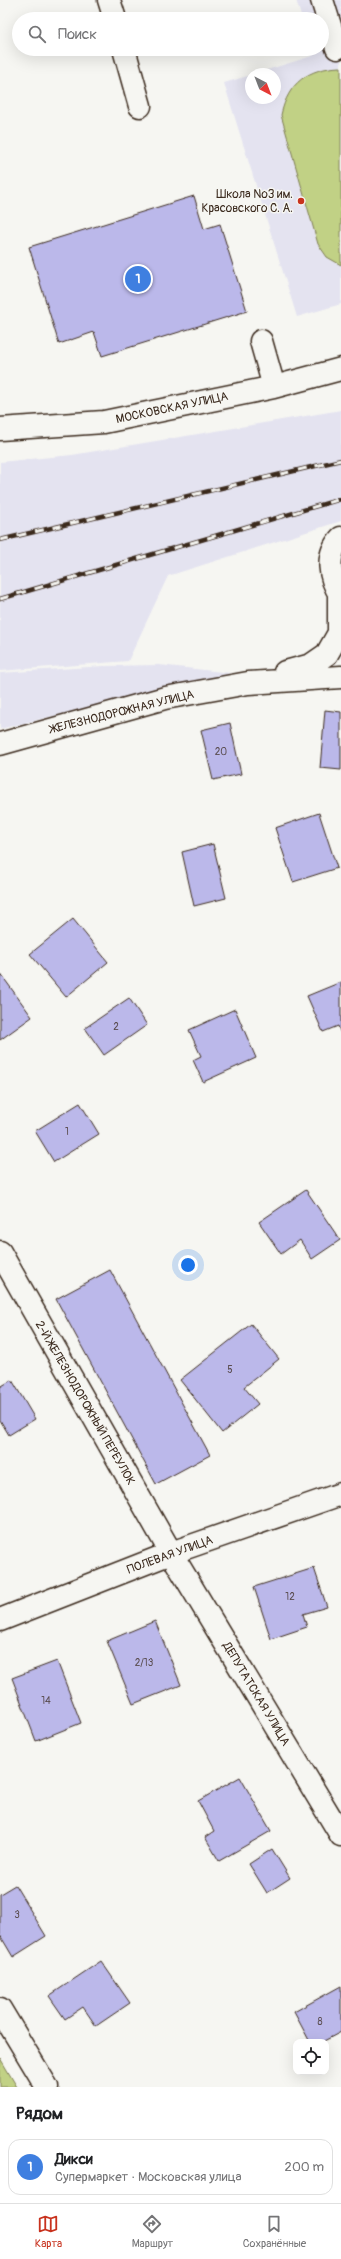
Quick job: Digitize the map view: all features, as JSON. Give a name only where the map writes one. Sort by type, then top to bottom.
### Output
[{"type":"street","points":[[109,0],[113,12]]},
{"type":"street","points":[[322,0],[326,12]]},
{"type":"street","points":[[329,22],[337,48]]},
{"type":"street","points":[[126,56],[140,106]]},
{"type":"street","points":[[261,341],[274,387]]},
{"type":"street","name":"МОСКОВСКАЯ УЛИЦА","points":[[0,429],[104,422],[274,387],[341,369]]},
{"type":"street","points":[[248,683],[311,665],[327,654],[339,632],[340,595],[334,586],[330,564],[333,547],[341,538]]},
{"type":"street","name":"ЖЕЛЕЗНОДОРОЖНАЯ УЛИЦА","points":[[0,744],[165,698],[248,683],[341,677]]},
{"type":"street","name":"2-Й ЖЕЛЕЗНОДОРОЖНЫЙ ПЕРЕУЛОК","points":[[0,1252],[171,1553]]},
{"type":"street","name":"ПОЛЕВАЯ УЛИЦА","points":[[0,1620],[171,1553],[341,1494]]},
{"type":"street","name":"ДЕПУТАТСКАЯ УЛИЦА","points":[[171,1553],[341,1835]]},
{"type":"street","points":[[0,2008],[47,2087]]},
{"type":"shaded area","name":"Школа №3 им. Красовского С. А.","points":[[296,0],[341,0],[341,304],[297,317],[224,83],[245,77],[245,104],[281,104],[281,68],[273,68],[312,56],[329,56],[329,12],[300,12]]},
{"type":"shaded area","points":[[341,410],[341,521],[168,576],[128,661],[0,671],[0,462],[72,455]]},
{"type":"shaded area","points":[[159,665],[231,673],[0,729],[0,673],[104,666]]},
{"type":"green space","points":[[341,67],[341,265],[327,257],[318,244],[281,115],[289,94],[301,79],[319,70]]},
{"type":"green space","points":[[0,2058],[17,2087],[0,2087]]},
{"type":"building","points":[[194,196],[204,229],[220,224],[247,311],[102,356],[94,332],[59,344],[29,247]]},
{"type":"building","points":[[325,710],[341,712],[341,770],[320,768]]},
{"type":"building","points":[[230,723],[241,774],[213,780],[201,730]]},
{"type":"building","points":[[319,813],[337,868],[293,882],[275,828]]},
{"type":"building","points":[[213,844],[226,898],[194,906],[182,852]]},
{"type":"building","points":[[73,919],[108,962],[66,997],[30,954]]},
{"type":"building","points":[[0,973],[32,1017],[0,1040]]},
{"type":"building","points":[[341,982],[341,1034],[338,1026],[323,1032],[307,996]]},
{"type":"building","points":[[129,998],[147,1025],[104,1055],[85,1028]]},
{"type":"building","points":[[235,1009],[256,1058],[203,1082],[193,1060],[201,1056],[189,1030]]},
{"type":"building","points":[[80,1103],[99,1134],[54,1162],[35,1131]]},
{"type":"building","points":[[306,1190],[340,1240],[312,1259],[300,1240],[281,1254],[259,1222]]},
{"type":"building","points":[[110,1270],[210,1455],[156,1484],[56,1299]]},
{"type":"building","points":[[251,1324],[279,1359],[244,1387],[258,1404],[222,1433],[180,1380]]},
{"type":"building","points":[[12,1380],[35,1419],[9,1435],[0,1420],[0,1387]]},
{"type":"building","points":[[314,1568],[327,1607],[303,1614],[307,1627],[271,1639],[254,1587]]},
{"type":"building","points":[[155,1621],[181,1685],[133,1704],[107,1641]]},
{"type":"building","points":[[57,1661],[81,1723],[36,1741],[12,1678]]},
{"type":"building","points":[[240,1777],[271,1831],[219,1861],[205,1837],[214,1831],[198,1801]]},
{"type":"building","points":[[272,1849],[290,1878],[267,1893],[249,1864]]},
{"type":"building","points":[[15,1885],[46,1936],[13,1957],[0,1935],[0,1894]]},
{"type":"building","points":[[101,1961],[130,2003],[96,2026],[83,2007],[65,2019],[49,1996]]},
{"type":"building","points":[[341,1986],[341,2032],[328,2039],[308,2039],[294,2012]]},
{"type":"railway","points":[[0,540],[341,460]]},
{"type":"railway","points":[[0,599],[341,499]]},
{"type":"place","name":"Школа №3 им. Красовского С. А.","points":[[301,201]]},
{"type":"place","name":"Дикси","points":[[138,279]]}]
